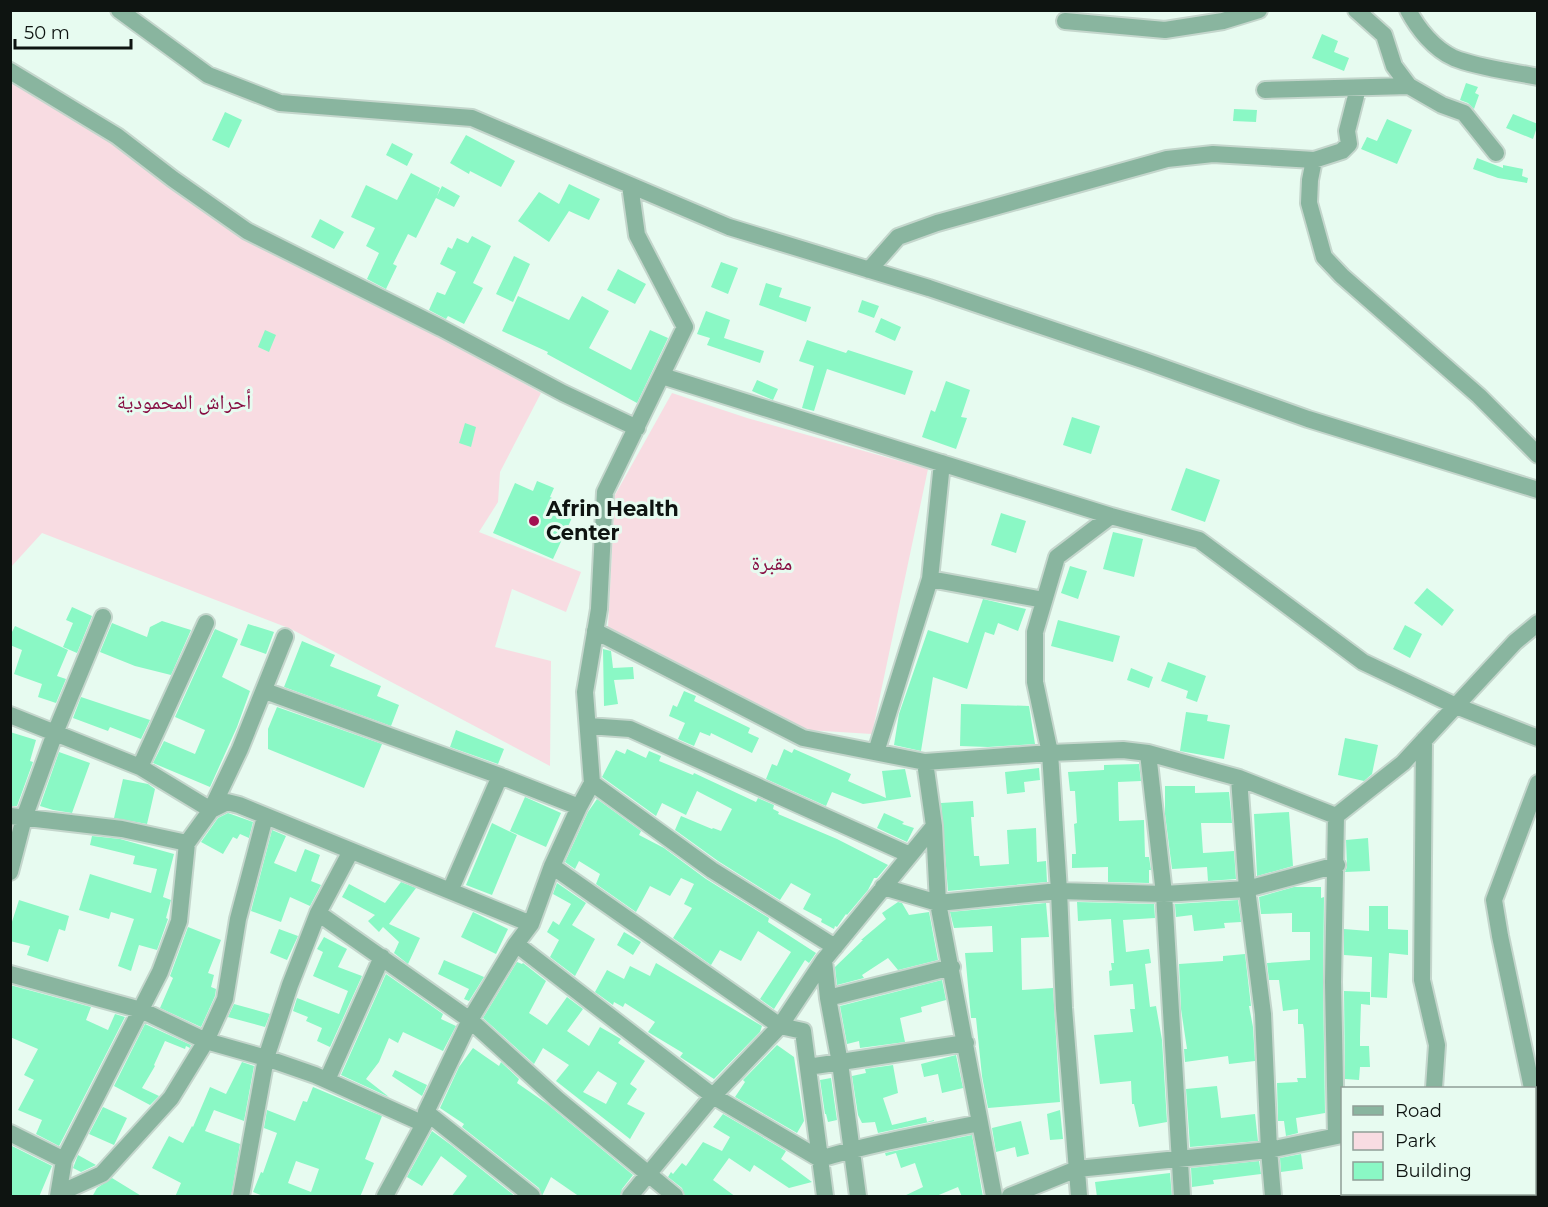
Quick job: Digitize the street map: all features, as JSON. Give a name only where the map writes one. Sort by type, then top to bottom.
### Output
[{"type":"street","points":[[119,10],[208,75],[280,103],[472,118],[729,227],[1145,360],[1308,419],[1538,490]]},
{"type":"street","points":[[1065,21],[1165,30],[1223,21],[1259,10]]},
{"type":"street","points":[[1356,10],[1384,35],[1394,66],[1409,86],[1442,105],[1464,113],[1496,153]]},
{"type":"street","points":[[1408,10],[1417,27],[1452,57],[1538,77]]},
{"type":"street","points":[[10,71],[117,136],[247,231],[441,328],[563,393],[637,428]]},
{"type":"street","points":[[1265,90],[1409,86]]},
{"type":"street","points":[[869,270],[898,237],[937,223],[1167,159],[1213,154],[1314,160],[1342,150],[1348,144],[1347,131],[1359,88]]},
{"type":"street","points":[[1314,160],[1309,203],[1324,257],[1342,276],[1479,396],[1538,455]]},
{"type":"street","points":[[392,1193],[470,1020],[531,924],[552,866],[592,783],[585,692],[599,609],[605,492],[685,327],[637,235],[630,185]]},
{"type":"street","points":[[662,376],[1112,516],[1199,540],[1364,662],[1456,706],[1538,738]]},
{"type":"street","points":[[876,752],[930,579],[942,463]]},
{"type":"street","points":[[1079,1197],[1064,1008],[1050,753],[1035,682],[1035,632],[1057,557],[1112,516]]},
{"type":"street","points":[[930,579],[1044,600]]},
{"type":"street","points":[[10,872],[17,817],[103,617]]},
{"type":"street","points":[[140,767],[206,623]]},
{"type":"street","points":[[1336,816],[1403,763],[1515,642],[1538,623]]},
{"type":"street","points":[[596,631],[803,738],[926,762],[1123,750],[1148,753],[1239,778],[1336,816]]},
{"type":"street","points":[[62,1195],[64,1160],[160,972],[179,921],[187,843],[211,810],[265,691],[285,637]]},
{"type":"street","points":[[265,691],[579,807]]},
{"type":"street","points":[[10,715],[140,767],[211,810]]},
{"type":"street","points":[[588,726],[630,729],[910,855]]},
{"type":"street","points":[[1424,740],[1422,980],[1437,1045],[1434,1087]]},
{"type":"street","points":[[1148,753],[1164,894],[1182,1197]]},
{"type":"street","points":[[926,762],[934,826],[938,903],[994,1197]]},
{"type":"street","points":[[450,891],[500,776]]},
{"type":"street","points":[[1239,778],[1247,889],[1263,1014],[1273,1197]]},
{"type":"street","points":[[592,783],[712,870],[835,947]]},
{"type":"street","points":[[1532,1087],[1494,900],[1538,783]]},
{"type":"street","points":[[211,810],[227,802],[239,805],[531,924]]},
{"type":"street","points":[[1010,1197],[1077,1169],[1269,1150],[1339,1135],[1333,982],[1336,816]]},
{"type":"street","points":[[17,817],[122,829],[187,843]]},
{"type":"street","points":[[62,1195],[102,1174],[171,1098],[206,1041],[225,999],[238,919],[266,817]]},
{"type":"street","points":[[630,1197],[713,1096],[780,1026],[824,960],[934,826]]},
{"type":"street","points":[[241,1197],[266,1058],[290,985],[318,913],[351,851]]},
{"type":"street","points":[[884,887],[938,903],[1059,891],[1164,894],[1247,889],[1336,865]]},
{"type":"street","points":[[552,866],[780,1026],[802,1031],[825,1197]]},
{"type":"street","points":[[318,913],[470,1020],[557,1099],[675,1197]]},
{"type":"street","points":[[516,945],[713,1096],[820,1159],[851,1149],[980,1123]]},
{"type":"street","points":[[327,1080],[382,957]]},
{"type":"street","points":[[824,960],[858,1197]]},
{"type":"street","points":[[828,998],[952,967]]},
{"type":"street","points":[[10,974],[141,1010],[206,1041],[266,1058],[425,1118],[532,1197]]},
{"type":"street","points":[[808,1067],[966,1043]]},
{"type":"street","points":[[10,1133],[64,1160]]},
{"type":"green space","name":"أحراش المحمودية","points":[[11,64],[257,245],[418,324],[541,393],[500,472],[498,502],[479,532],[581,572],[566,612],[512,589],[495,647],[551,661],[550,766],[291,629],[42,533],[11,567]]},
{"type":"green space","name":"مقبرة","points":[[672,393],[747,418],[928,469],[872,734],[807,730],[608,627],[615,495]]},
{"type":"building","points":[[1322,34],[1338,41],[1334,52],[1349,58],[1344,71],[1312,58]]},
{"type":"building","points":[[1466,83],[1478,87],[1475,93],[1479,95],[1474,109],[1468,103],[1460,100]]},
{"type":"building","points":[[1234,109],[1257,110],[1256,122],[1233,121]]},
{"type":"building","points":[[225,112],[242,120],[229,148],[212,140]]},
{"type":"building","points":[[1513,114],[1538,124],[1533,139],[1506,128]]},
{"type":"building","points":[[1387,119],[1412,130],[1397,164],[1361,149],[1367,137],[1377,141]]},
{"type":"building","points":[[466,135],[515,161],[501,187],[470,171],[469,174],[450,163]]},
{"type":"building","points":[[392,143],[413,154],[407,166],[386,155]]},
{"type":"building","points":[[1477,158],[1503,168],[1503,165],[1523,169],[1522,176],[1528,178],[1527,183],[1498,178],[1473,169]]},
{"type":"building","points":[[411,173],[440,188],[437,196],[442,186],[460,196],[454,207],[436,198],[416,238],[408,234],[393,264],[397,266],[386,289],[367,279],[379,253],[366,246],[375,228],[351,217],[366,185],[397,200]]},
{"type":"building","points":[[569,184],[600,199],[589,220],[569,211],[549,242],[518,221],[539,192],[559,204]]},
{"type":"building","points":[[320,219],[344,232],[334,249],[311,237]]},
{"type":"building","points":[[472,236],[491,246],[473,283],[483,288],[464,324],[448,316],[446,319],[429,310],[437,292],[445,295],[456,272],[440,264],[448,247],[452,249],[457,238],[468,243]]},
{"type":"building","points":[[514,256],[530,264],[513,302],[496,294]]},
{"type":"building","points":[[721,262],[738,268],[728,294],[711,287]]},
{"type":"building","points":[[618,269],[646,284],[635,304],[607,290]]},
{"type":"building","points":[[766,283],[782,288],[779,297],[811,307],[806,322],[759,305]]},
{"type":"building","points":[[518,296],[569,320],[582,296],[609,311],[589,348],[631,370],[650,330],[668,338],[637,403],[547,354],[548,352],[502,331]]},
{"type":"building","points":[[862,300],[879,306],[874,318],[858,312]]},
{"type":"building","points":[[706,311],[730,320],[724,338],[764,351],[760,363],[707,345],[710,338],[697,334]]},
{"type":"building","points":[[881,318],[901,327],[895,341],[875,332]]},
{"type":"building","points":[[265,330],[276,335],[269,352],[258,347]]},
{"type":"building","points":[[807,340],[846,353],[848,350],[913,371],[905,395],[827,369],[814,411],[802,408],[814,366],[799,361]]},
{"type":"building","points":[[757,380],[778,389],[773,400],[752,391]]},
{"type":"building","points":[[946,381],[970,390],[961,417],[967,418],[956,449],[922,437],[931,410],[935,412]]},
{"type":"building","points":[[1072,417],[1100,426],[1091,454],[1063,445]]},
{"type":"building","points":[[465,423],[476,427],[471,447],[459,443]]},
{"type":"building","points":[[1186,468],[1220,480],[1205,522],[1171,510]]},
{"type":"building","name":"Afrin Health Center","points":[[537,481],[554,488],[550,497],[576,509],[553,559],[493,533],[515,483],[533,491]]},
{"type":"building","points":[[1001,513],[1026,521],[1016,553],[991,545]]},
{"type":"building","points":[[1113,532],[1143,539],[1134,577],[1103,569]]},
{"type":"building","points":[[1070,566],[1087,571],[1078,599],[1061,593]]},
{"type":"building","points":[[1427,588],[1454,610],[1442,626],[1414,603]]},
{"type":"building","points":[[983,599],[1026,609],[1018,631],[998,623],[994,635],[985,632],[967,689],[933,677],[921,751],[894,745],[899,714],[928,630],[968,643]]},
{"type":"building","points":[[72,607],[92,616],[77,653],[63,647],[73,623],[66,620]]},
{"type":"building","points":[[1058,620],[1120,636],[1113,662],[1051,646]]},
{"type":"building","points":[[162,621],[191,630],[171,675],[135,666],[100,652],[112,623],[147,637],[150,627]]},
{"type":"building","points":[[248,624],[274,632],[266,654],[240,645]]},
{"type":"building","points":[[1405,625],[1422,634],[1410,658],[1393,649]]},
{"type":"building","points":[[15,626],[68,650],[57,676],[66,679],[56,703],[38,697],[42,684],[14,674],[22,650],[10,645],[10,636]]},
{"type":"building","points":[[215,629],[238,639],[222,677],[250,691],[237,727],[210,787],[153,763],[164,741],[195,754],[205,730],[175,717]]},
{"type":"building","points":[[302,641],[335,655],[330,666],[381,686],[377,696],[399,705],[391,726],[284,687]]},
{"type":"building","points":[[603,649],[611,651],[613,668],[633,667],[634,679],[614,680],[618,704],[604,706]]},
{"type":"building","points":[[1168,662],[1206,676],[1197,702],[1186,698],[1188,691],[1161,681]]},
{"type":"building","points":[[1131,668],[1153,677],[1149,688],[1127,680]]},
{"type":"building","points":[[684,691],[696,696],[694,701],[750,728],[748,733],[759,738],[752,753],[711,733],[710,736],[700,732],[694,746],[678,739],[685,723],[669,716],[673,705],[677,707]]},
{"type":"building","points":[[81,697],[150,720],[141,739],[110,727],[108,731],[73,718]]},
{"type":"building","points":[[961,704],[1029,706],[1035,744],[960,746]]},
{"type":"building","points":[[277,707],[382,744],[364,788],[268,749],[268,729]]},
{"type":"building","points":[[1186,712],[1208,715],[1207,721],[1230,725],[1224,759],[1180,751]]},
{"type":"building","points":[[456,730],[504,749],[498,764],[450,747]]},
{"type":"building","points":[[10,732],[36,740],[30,761],[33,762],[17,806],[10,806]]},
{"type":"building","points":[[1345,738],[1378,745],[1372,774],[1364,781],[1338,775]]},
{"type":"building","points":[[627,749],[646,758],[649,751],[661,756],[659,761],[693,775],[694,773],[756,802],[758,798],[774,805],[773,809],[779,812],[778,814],[837,839],[888,865],[877,878],[874,878],[868,890],[834,929],[821,922],[822,919],[803,909],[811,894],[791,883],[780,900],[718,861],[675,830],[681,816],[721,831],[732,809],[697,791],[686,815],[662,803],[656,816],[602,777],[616,750],[625,754]]},
{"type":"building","points":[[784,749],[792,753],[794,749],[851,774],[848,781],[886,798],[882,771],[905,769],[911,797],[863,804],[832,792],[826,806],[766,779],[772,764],[777,766]]},
{"type":"building","points":[[59,752],[90,763],[72,813],[40,806]]},
{"type":"building","points":[[1139,764],[1141,781],[1118,782],[1119,821],[1144,820],[1145,857],[1149,857],[1151,870],[1149,870],[1149,883],[1108,882],[1108,867],[1072,868],[1072,854],[1076,854],[1074,824],[1077,823],[1075,791],[1070,791],[1068,772],[1104,770],[1104,765]]},
{"type":"building","points":[[1039,768],[1040,780],[1024,782],[1025,792],[1007,794],[1005,772]]},
{"type":"building","points":[[123,779],[148,784],[155,789],[147,824],[114,818]]},
{"type":"building","points":[[1165,786],[1195,786],[1195,793],[1229,792],[1232,823],[1201,823],[1203,853],[1234,851],[1236,879],[1208,881],[1207,867],[1172,869],[1165,814]]},
{"type":"building","points":[[525,797],[561,813],[546,847],[510,831]]},
{"type":"building","points":[[597,799],[641,831],[639,835],[664,848],[706,879],[769,918],[768,922],[816,953],[809,963],[805,960],[774,1009],[760,999],[791,952],[758,931],[741,961],[720,950],[711,965],[673,938],[692,908],[684,904],[694,884],[681,878],[670,896],[650,886],[636,912],[596,884],[600,874],[579,861],[575,869],[565,862],[588,812]]},
{"type":"building","points":[[973,801],[974,817],[971,817],[974,856],[979,856],[980,866],[1009,864],[1007,830],[1036,828],[1037,862],[1046,861],[1047,882],[948,891],[941,803]]},
{"type":"building","points":[[1289,812],[1293,866],[1257,876],[1254,814]]},
{"type":"building","points":[[228,813],[253,822],[249,838],[240,834],[237,839],[233,837],[223,854],[201,842],[218,818]]},
{"type":"building","points":[[884,813],[914,828],[907,842],[877,828]]},
{"type":"building","points":[[492,823],[517,835],[492,895],[466,885]]},
{"type":"building","points":[[272,830],[286,836],[274,863],[296,872],[305,849],[320,855],[311,881],[321,885],[310,906],[290,897],[281,922],[251,911]]},
{"type":"building","points":[[92,836],[120,839],[174,854],[163,897],[171,900],[166,918],[168,919],[157,950],[139,945],[131,971],[118,966],[134,919],[111,912],[109,919],[79,910],[90,874],[151,893],[157,869],[133,864],[135,856],[90,845]]},
{"type":"building","points":[[1368,838],[1370,871],[1345,872],[1347,867],[1346,840]]},
{"type":"building","points":[[401,882],[416,888],[389,924],[420,938],[408,964],[394,953],[399,942],[383,927],[379,932],[368,921],[375,915],[342,897],[349,884],[385,903]]},
{"type":"building","points":[[557,883],[586,903],[572,925],[595,939],[575,976],[550,957],[559,940],[547,932],[553,921],[559,925],[571,904],[553,894]]},
{"type":"building","points":[[1294,887],[1321,887],[1321,898],[1324,897],[1325,1113],[1296,1118],[1298,1133],[1286,1136],[1284,1121],[1278,1121],[1277,1083],[1298,1082],[1297,1078],[1306,1078],[1304,1030],[1303,1024],[1298,1024],[1298,1009],[1283,1011],[1279,980],[1269,980],[1267,963],[1310,960],[1310,932],[1292,932],[1292,913],[1261,914],[1259,897]]},
{"type":"building","points":[[19,900],[69,916],[65,931],[59,929],[48,962],[27,955],[30,946],[10,941],[10,928]]},
{"type":"building","points":[[1238,900],[1241,922],[1224,923],[1225,928],[1194,931],[1192,915],[1176,917],[1175,904]]},
{"type":"building","points":[[898,902],[902,903],[909,915],[929,912],[938,960],[898,970],[888,958],[862,975],[864,978],[837,985],[835,967],[863,940],[861,940],[886,919],[882,913]]},
{"type":"building","points":[[1077,902],[1154,904],[1155,918],[1123,920],[1126,952],[1149,949],[1151,963],[1145,964],[1150,1007],[1156,1006],[1162,1040],[1167,1122],[1139,1127],[1134,1104],[1132,1104],[1131,1081],[1100,1084],[1094,1035],[1133,1032],[1130,1009],[1135,1009],[1133,984],[1110,986],[1109,971],[1112,970],[1111,963],[1114,963],[1111,919],[1078,921]]},
{"type":"building","points":[[1046,903],[1049,937],[1021,938],[1022,990],[1053,988],[1060,1102],[988,1108],[976,1018],[971,1018],[965,953],[993,952],[992,926],[954,928],[950,912]]},
{"type":"building","points":[[1369,906],[1388,906],[1388,929],[1408,930],[1408,955],[1389,953],[1387,998],[1371,997],[1372,957],[1344,955],[1344,929],[1369,931]]},
{"type":"building","points":[[473,912],[508,929],[496,954],[461,937]]},
{"type":"building","points":[[188,927],[221,940],[208,973],[214,975],[211,987],[216,989],[215,996],[201,1027],[160,1008],[173,978],[170,976]]},
{"type":"building","points":[[279,929],[298,936],[287,960],[270,953]]},
{"type":"building","points":[[624,932],[641,942],[633,955],[617,945]]},
{"type":"building","points":[[324,937],[347,949],[338,967],[362,976],[330,1047],[317,1041],[322,1028],[306,1021],[308,1017],[293,1011],[297,998],[339,1014],[348,991],[313,976],[323,952],[317,949]]},
{"type":"building","points":[[1245,954],[1255,1061],[1229,1064],[1228,1056],[1185,1062],[1184,1049],[1187,1049],[1181,1009],[1179,964],[1223,961],[1223,956]]},
{"type":"building","points":[[444,960],[484,977],[469,1001],[464,999],[469,989],[438,974]]},
{"type":"building","points":[[517,962],[523,963],[546,981],[529,1013],[547,1025],[567,997],[583,1009],[567,1031],[589,1046],[600,1027],[621,1039],[618,1043],[645,1061],[630,1084],[637,1089],[627,1104],[645,1113],[630,1139],[556,1081],[569,1065],[543,1048],[534,1064],[483,1018]],"holes":[[[598,1071],[617,1083],[606,1104],[583,1092]]]},
{"type":"building","points":[[656,963],[762,1026],[760,1032],[714,1079],[680,1057],[683,1053],[648,1032],[655,1022],[625,1003],[623,1007],[614,1002],[613,1005],[595,992],[607,970],[624,979],[630,966],[650,976]]},
{"type":"building","points":[[386,974],[443,1014],[441,1019],[456,1026],[443,1051],[403,1032],[398,1043],[389,1038],[379,1062],[366,1079],[389,1097],[341,1075]]},
{"type":"building","points":[[942,980],[946,1000],[921,1007],[922,1012],[900,1018],[905,1042],[860,1048],[859,1041],[847,1044],[840,1006]]},
{"type":"building","points":[[10,985],[91,1007],[86,1020],[108,1030],[115,1014],[125,1017],[59,1146],[36,1134],[42,1120],[18,1110],[34,1080],[24,1075],[38,1049],[10,1037]]},
{"type":"building","points":[[1344,991],[1370,992],[1370,1005],[1361,1004],[1360,1046],[1369,1046],[1370,1067],[1360,1067],[1359,1080],[1345,1079]]},
{"type":"building","points":[[234,1004],[270,1014],[265,1027],[228,1017]]},
{"type":"building","points":[[145,1024],[191,1045],[190,1048],[186,1046],[185,1049],[165,1041],[155,1066],[142,1088],[159,1096],[150,1105],[114,1086]]},
{"type":"building","points":[[777,1045],[794,1057],[804,1121],[797,1133],[735,1097],[745,1082],[743,1080]]},
{"type":"building","points":[[473,1048],[499,1066],[501,1062],[519,1079],[517,1083],[546,1103],[633,1175],[622,1189],[620,1197],[580,1197],[551,1177],[542,1196],[539,1188],[462,1127],[464,1124],[440,1108],[459,1067]]},
{"type":"building","points":[[956,1055],[963,1088],[942,1093],[938,1074],[924,1077],[921,1064]]},
{"type":"building","points":[[242,1062],[254,1066],[244,1121],[214,1110],[205,1131],[240,1144],[231,1197],[175,1197],[181,1183],[152,1168],[169,1136],[183,1143],[193,1127],[210,1087],[226,1094]]},
{"type":"building","points":[[893,1065],[898,1093],[883,1098],[892,1125],[926,1117],[927,1122],[934,1121],[878,1133],[875,1122],[862,1123],[858,1115],[852,1076],[866,1073],[865,1069]]},
{"type":"building","points":[[395,1070],[427,1085],[422,1096],[392,1076]]},
{"type":"building","points":[[831,1078],[837,1120],[828,1122],[820,1080]]},
{"type":"building","points":[[1217,1086],[1221,1118],[1255,1114],[1258,1141],[1190,1147],[1186,1089]]},
{"type":"building","points":[[313,1087],[382,1116],[365,1159],[374,1163],[360,1197],[266,1197],[253,1192],[261,1172],[263,1173],[277,1133],[264,1128],[267,1110],[295,1121],[303,1101],[307,1102]],"holes":[[[296,1161],[319,1169],[311,1192],[288,1183]]]},
{"type":"building","points":[[103,1107],[127,1118],[114,1145],[89,1134]]},
{"type":"building","points":[[1060,1110],[1063,1139],[1050,1140],[1047,1114]]},
{"type":"building","points":[[723,1114],[786,1151],[781,1159],[812,1182],[789,1188],[754,1165],[750,1172],[729,1158],[713,1180],[736,1197],[685,1197],[682,1188],[668,1177],[682,1163],[686,1166],[703,1142],[722,1151],[730,1137],[713,1127]]},
{"type":"building","points":[[1021,1121],[1029,1154],[1017,1157],[1015,1147],[996,1152],[992,1128]]},
{"type":"building","points":[[432,1131],[516,1197],[451,1197],[467,1176],[441,1156],[422,1186],[407,1177]]},
{"type":"building","points":[[972,1135],[983,1197],[962,1197],[958,1187],[934,1197],[902,1197],[923,1187],[915,1163],[901,1168],[896,1153],[886,1156],[885,1153]]},
{"type":"building","points":[[10,1145],[52,1166],[39,1197],[10,1197]]},
{"type":"building","points":[[1301,1154],[1303,1169],[1281,1172],[1280,1158]]},
{"type":"building","points":[[78,1155],[96,1165],[81,1172],[73,1168]]},
{"type":"building","points":[[1259,1161],[1261,1174],[1213,1180],[1214,1184],[1192,1187],[1191,1168]]},
{"type":"building","points":[[1170,1173],[1172,1197],[1097,1197],[1095,1182]]},
{"type":"building","points":[[112,1178],[143,1197],[92,1197],[97,1188]]},
{"type":"place","name":"Afrin Health Center","points":[[534,521]]}]
